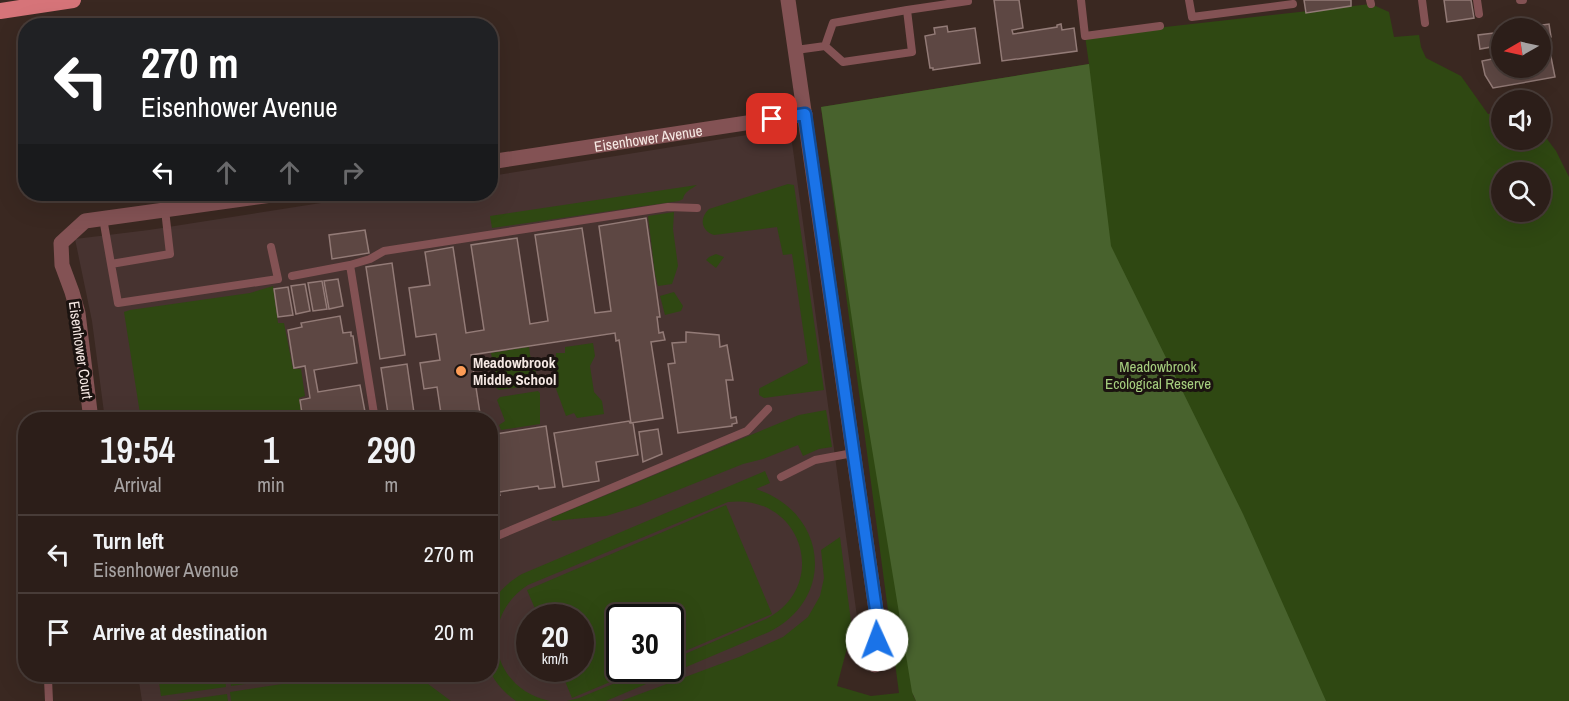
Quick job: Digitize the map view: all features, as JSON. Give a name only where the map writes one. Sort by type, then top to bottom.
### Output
[{"type":"main road","points":[[0,11],[73,0]]},
{"type":"street","points":[[788,0],[878,624],[875,665]]},
{"type":"street","name":"Eisenhower Avenue","points":[[498,161],[805,114]]},
{"type":"street","points":[[103,218],[229,201]]},
{"type":"street","name":"Eisenhower Court","points":[[90,412],[78,313],[62,265],[61,243],[85,221],[103,218]]},
{"type":"lane","points":[[1081,0],[1085,36],[1160,26]]},
{"type":"lane","points":[[1189,0],[1192,17],[1293,4]]},
{"type":"lane","points":[[1422,0],[1425,23]]},
{"type":"lane","points":[[1477,0],[1479,14]]},
{"type":"lane","points":[[825,46],[833,23],[968,1]]},
{"type":"lane","points":[[796,50],[825,46],[843,62],[912,52],[907,10]]},
{"type":"lane","points":[[292,276],[350,265],[370,259],[384,251],[405,247],[668,207],[697,208]]},
{"type":"lane","points":[[111,264],[170,254],[165,210]]},
{"type":"lane","points":[[103,218],[118,303],[278,279],[271,247]]},
{"type":"lane","points":[[350,265],[374,412]]},
{"type":"lane","points":[[498,536],[747,431],[768,409]]},
{"type":"lane","points":[[780,477],[815,460],[854,453]]},
{"type":"lane","points":[[48,682],[49,701]]},
{"type":"shaded area","name":"Meadowbrook Middle School","points":[[790,128],[858,624],[845,652],[752,701],[142,701],[139,682],[498,682],[498,412],[104,412],[92,321],[75,239],[149,230],[333,201],[498,201],[498,175]]},
{"type":"green space","name":"Meadowbrook Ecological Reserve","points":[[1371,4],[1389,12],[1394,37],[1419,35],[1426,58],[1461,76],[1488,114],[1491,114],[1491,150],[1551,150],[1551,144],[1569,177],[1569,701],[1090,701],[913,695],[916,701],[621,701],[672,682],[684,682],[684,678],[739,657],[783,637],[808,617],[820,596],[824,578],[821,550],[840,537],[852,629],[837,686],[871,696],[899,693],[821,107],[1089,64],[1085,36]]},
{"type":"green space","points":[[1089,64],[1111,246],[1243,514],[1326,701],[916,701],[912,692],[862,388],[821,107]]},
{"type":"green space","points":[[788,184],[794,185],[824,390],[764,398],[759,395],[760,388],[808,363],[792,254],[783,255],[777,227],[714,235],[706,231],[703,220],[709,209]]},
{"type":"green space","points":[[697,185],[679,201],[492,228],[490,216]]},
{"type":"green space","points":[[674,212],[673,229],[678,266],[672,284],[658,286],[648,216]]},
{"type":"green space","points":[[716,254],[724,257],[716,268],[706,260]]},
{"type":"green space","points":[[273,286],[278,323],[284,323],[293,369],[301,369],[305,396],[299,398],[301,412],[140,412],[124,312],[250,293]]},
{"type":"green space","points":[[674,292],[683,306],[681,311],[665,315],[660,296]]},
{"type":"green space","points":[[593,343],[595,356],[590,366],[594,392],[602,401],[604,414],[577,418],[574,413],[566,416],[555,386],[556,353],[565,353],[565,347]]},
{"type":"green space","points":[[529,347],[539,381],[537,385],[499,390],[496,388],[495,363],[491,353]]},
{"type":"green space","points":[[538,391],[540,393],[540,424],[501,430],[499,425],[505,421],[497,400],[500,397]]},
{"type":"green space","points":[[826,410],[832,447],[819,449],[803,456],[798,445],[606,516],[552,521],[551,518],[799,415]]},
{"type":"green space","points":[[765,471],[770,483],[756,489],[780,500],[798,516],[809,535],[815,556],[813,578],[806,599],[791,617],[769,632],[684,668],[684,654],[766,619],[786,604],[798,586],[802,565],[799,545],[790,526],[774,512],[754,503],[728,502],[528,585],[512,599],[502,615],[498,629],[498,594],[522,574]]},
{"type":"green space","points":[[726,505],[772,614],[684,651],[684,604],[606,604],[606,682],[610,682],[572,698],[565,682],[594,682],[594,604],[533,604],[527,590]]},
{"type":"green space","points":[[498,651],[504,668],[514,682],[530,694],[550,701],[516,701],[496,682]]},
{"type":"green space","points":[[159,682],[226,682],[226,687],[161,696]]},
{"type":"green space","points":[[231,682],[260,682],[231,686]]},
{"type":"green space","points":[[296,682],[425,682],[451,701],[231,701],[230,692]]},
{"type":"green space","points":[[618,682],[651,682],[606,701],[567,701]]},
{"type":"green space","points":[[227,694],[228,701],[177,701]]},
{"type":"building","points":[[994,0],[1019,0],[1023,28],[1012,30],[1013,34],[1057,27],[1061,24],[1062,30],[1074,28],[1077,51],[1002,61]]},
{"type":"building","points":[[1304,0],[1351,0],[1351,6],[1306,13]]},
{"type":"building","points":[[1444,0],[1471,0],[1474,18],[1447,22]]},
{"type":"building","points":[[947,26],[948,32],[975,28],[980,63],[933,70],[930,68],[925,36],[935,34],[934,28]]},
{"type":"building","points":[[1491,33],[1491,47],[1480,49],[1478,35]]},
{"type":"building","points":[[1551,57],[1555,77],[1551,78]]},
{"type":"building","points":[[1491,59],[1491,78],[1549,78],[1493,88],[1485,75],[1482,61]]},
{"type":"building","points":[[646,218],[660,317],[657,317],[659,333],[663,332],[665,340],[651,342],[663,418],[631,423],[619,340],[616,341],[615,333],[471,355],[480,412],[441,412],[437,387],[424,389],[420,363],[440,360],[436,334],[416,337],[409,288],[430,285],[425,252],[453,247],[466,333],[484,330],[471,245],[517,238],[530,324],[548,321],[535,235],[582,228],[595,313],[611,311],[599,226]]},
{"type":"building","points":[[365,230],[369,253],[332,259],[329,235]]},
{"type":"building","points":[[392,263],[405,355],[380,359],[366,267]]},
{"type":"building","points":[[338,279],[343,306],[329,309],[324,281]]},
{"type":"building","points":[[322,281],[327,309],[313,311],[308,283]]},
{"type":"building","points":[[305,284],[310,311],[296,314],[291,286]]},
{"type":"building","points":[[288,287],[293,315],[278,317],[274,289]]},
{"type":"building","points":[[340,316],[343,333],[351,332],[353,336],[357,363],[314,370],[318,392],[360,385],[365,412],[302,412],[300,400],[310,398],[305,366],[294,368],[288,330],[302,327],[301,323]]},
{"type":"building","points":[[686,332],[719,335],[720,347],[727,345],[733,380],[726,380],[731,418],[736,417],[737,423],[732,426],[678,433],[668,364],[675,363],[672,343],[686,342]]},
{"type":"building","points":[[407,364],[414,412],[388,412],[381,368]]},
{"type":"building","points":[[629,421],[633,423],[638,455],[596,462],[599,481],[563,487],[554,433]]},
{"type":"building","points":[[546,426],[555,487],[539,489],[538,486],[499,492],[500,495],[498,495],[498,434]]},
{"type":"building","points":[[658,429],[662,454],[643,462],[639,432]]},
{"type":"place","name":"Meadowbrook Middle School","points":[[461,371]]},
{"type":"route","points":[[772,119],[805,114],[878,624],[877,640]]}]
